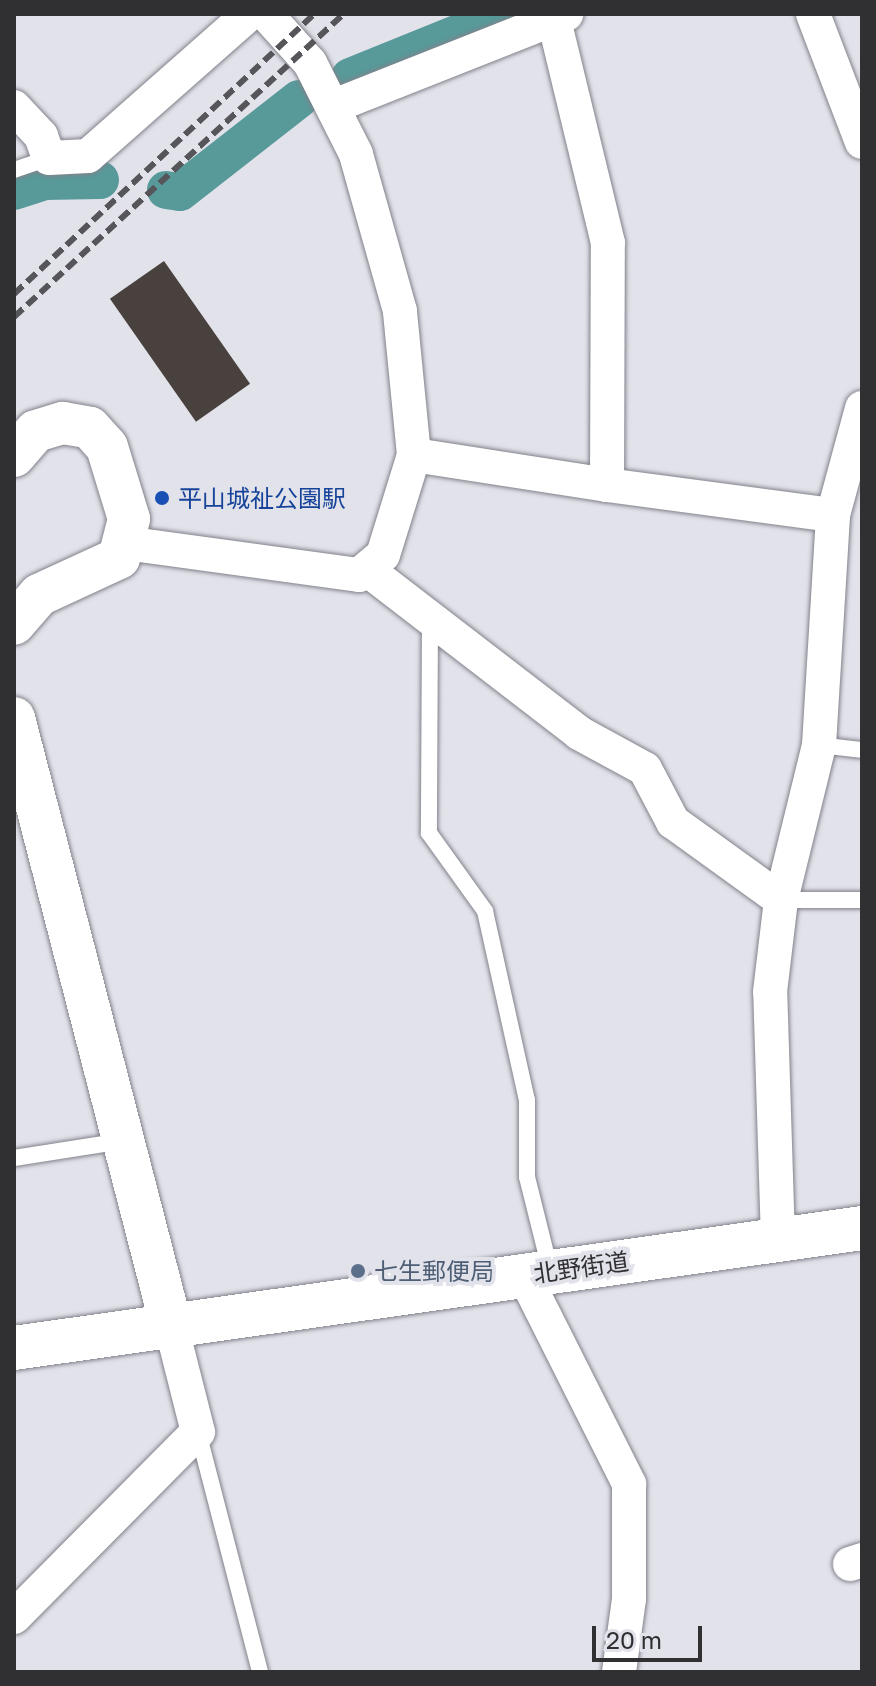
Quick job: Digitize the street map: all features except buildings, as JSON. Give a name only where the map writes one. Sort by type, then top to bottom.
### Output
[{"type":"main road","name":"北野街道","points":[[14,1348],[862,1228]]},
{"type":"street","points":[[14,107],[41,136],[49,158],[88,156],[249,14]]},
{"type":"street","points":[[266,14],[310,63],[334,106],[384,243],[400,311],[414,455],[383,555],[369,571]]},
{"type":"street","points":[[813,14],[853,87],[862,142]]},
{"type":"street","points":[[334,106],[560,17],[608,243],[607,485]]},
{"type":"street","points":[[778,1240],[770,992],[781,900],[819,745],[833,515],[862,408]]},
{"type":"street","points":[[14,456],[36,431],[63,423],[90,428],[107,447],[129,519],[125,543],[105,568],[39,595],[14,624]]},
{"type":"street","points":[[414,455],[833,515]]},
{"type":"street","points":[[125,543],[292,570],[369,571],[579,733],[645,769],[673,822],[781,900]]},
{"type":"street","points":[[14,718],[198,1432],[14,1617]]},
{"type":"street","points":[[537,1273],[629,1484],[629,1599],[619,1672]]},
{"type":"lane","points":[[14,170],[49,158]]},
{"type":"lane","points":[[430,620],[429,833],[485,911],[527,1100],[527,1177],[537,1273]]},
{"type":"lane","points":[[819,745],[862,750]]},
{"type":"lane","points":[[781,900],[862,900]]},
{"type":"lane","points":[[14,1158],[125,1141]]},
{"type":"lane","points":[[198,1432],[260,1672]]},
{"type":"waterway","points":[[350,77],[506,14]]},
{"type":"waterway","points":[[166,190],[180,192],[299,99]]},
{"type":"waterway","points":[[14,191],[44,181],[100,180]]},
{"type":"railway","points":[[14,294],[314,14]]},
{"type":"railway","points":[[14,317],[343,14]]},
{"type":"place","name":"平山城祉公園駅","points":[[162,498]]},
{"type":"place","name":"七生郵便局","points":[[358,1271]]}]
